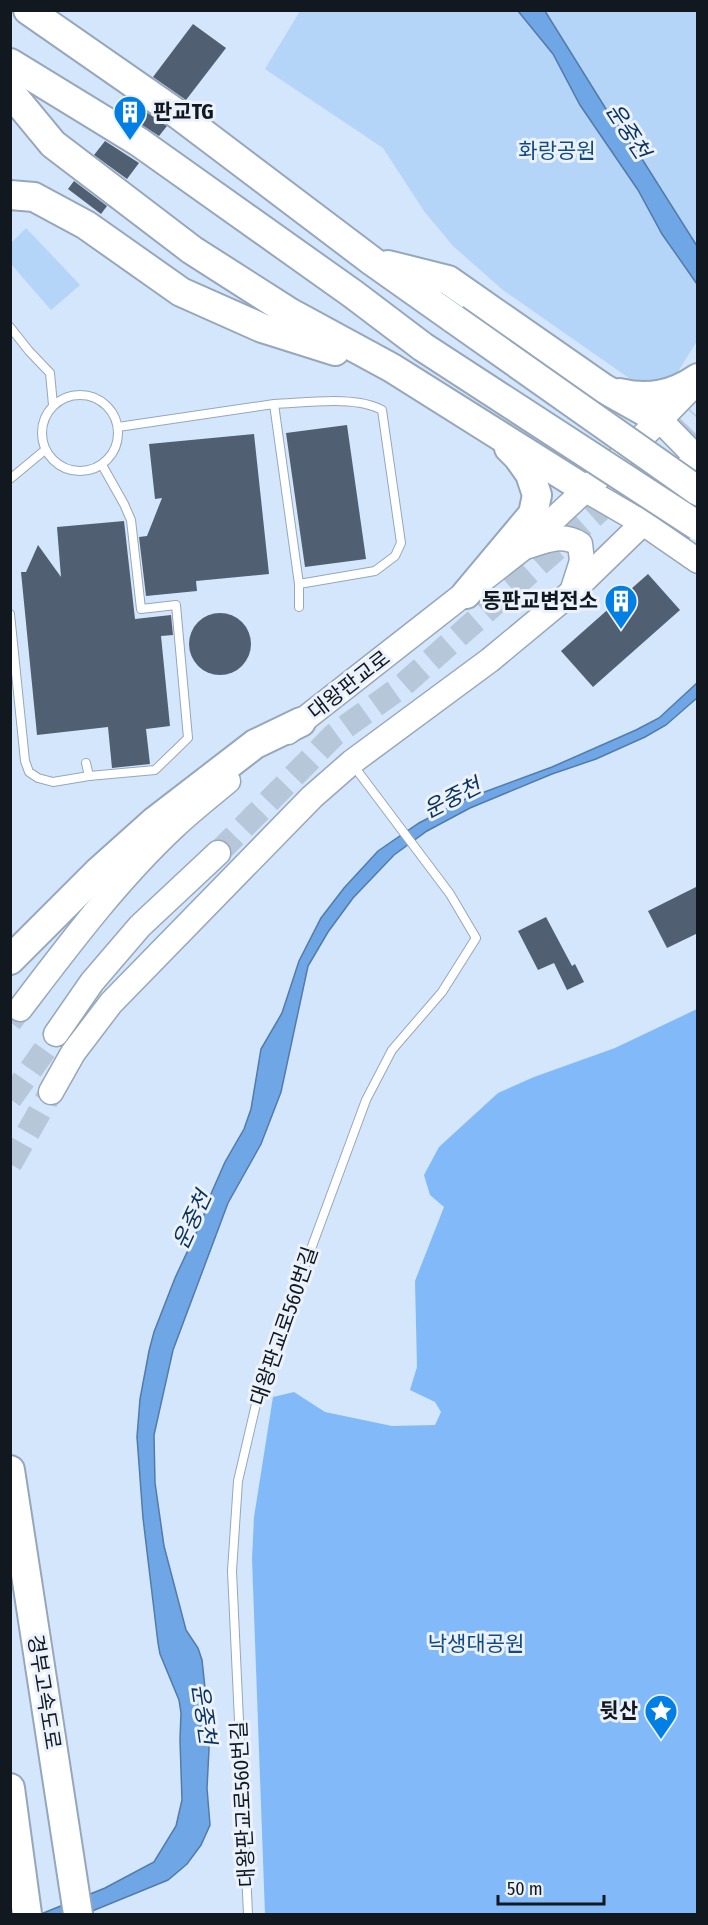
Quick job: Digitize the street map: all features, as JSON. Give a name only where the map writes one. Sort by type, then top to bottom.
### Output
[{"type":"highway","points":[[28,10],[179,115],[372,261],[698,491]]},
{"type":"highway","points":[[66,10],[78,45]]},
{"type":"highway","points":[[10,63],[139,142],[353,294],[423,347],[698,526]]},
{"type":"highway","points":[[10,92],[53,144],[192,250],[289,312],[392,368],[586,490]]},
{"type":"highway","points":[[10,195],[34,197],[86,225],[181,292],[262,328],[392,368]]},
{"type":"highway","points":[[372,261],[448,280],[603,388],[660,420]]},
{"type":"highway","points":[[603,388],[632,396],[663,396],[698,380]]},
{"type":"highway","points":[[466,594],[533,514],[537,495],[530,474],[518,457],[481,423]]},
{"type":"highway","points":[[10,960],[154,821],[255,744],[301,722]]},
{"type":"highway","name":"경부고속도로","points":[[10,1470],[78,1914]]},
{"type":"highway","points":[[10,1788],[27,1914]]},
{"type":"main road","name":"대왕판교로","points":[[20,1009],[132,871],[175,826],[301,722],[523,548],[660,420],[698,380]]},
{"type":"main road","points":[[51,1092],[73,1053],[111,1003],[312,797],[352,762],[490,660],[572,592],[643,523],[696,457],[660,420]]},
{"type":"main road","points":[[586,490],[643,523],[698,561]]},
{"type":"main road","points":[[523,548],[551,538],[573,540],[580,544],[582,561],[572,592]]},
{"type":"main road","points":[[56,1034],[92,982],[140,926],[218,853]]},
{"type":"lane","points":[[10,327],[50,373],[53,405]]},
{"type":"lane","points":[[78,394],[91,396],[103,402],[112,411],[118,428],[119,437],[116,450],[108,461],[86,472],[73,471],[57,464],[45,450],[42,438],[42,426],[53,405],[78,394]]},
{"type":"lane","points":[[118,428],[274,404],[354,401],[371,404],[381,410],[401,543],[395,556],[375,571],[299,584]]},
{"type":"lane","points":[[274,404],[299,584],[299,607]]},
{"type":"lane","points":[[10,479],[45,450]]},
{"type":"lane","points":[[10,614],[25,761],[29,772],[38,778],[53,782],[155,770],[188,738],[176,605],[141,609],[131,520],[102,465]]},
{"type":"lane","name":"대왕판교로560번길","points":[[249,1914],[232,1571],[238,1480],[269,1357],[366,1100],[392,1050],[442,992],[476,938],[450,894],[352,762]]},
{"type":"lane","points":[[86,763],[89,776]]},
{"type":"green space","name":"화랑공원","points":[[300,11],[697,11],[697,341],[671,383],[646,390],[503,290],[453,246],[424,211],[383,148],[265,69]]},
{"type":"green space","points":[[26,228],[80,285],[51,310],[11,264],[11,243]]},
{"type":"green space","name":"낙생대공원","points":[[697,1009],[697,1914],[265,1914],[252,1559],[254,1517],[273,1397],[294,1392],[325,1412],[392,1426],[435,1425],[441,1412],[435,1402],[410,1390],[417,1367],[415,1281],[444,1207],[430,1195],[424,1175],[439,1147],[498,1093],[534,1077],[615,1048]]},
{"type":"water","points":[[518,11],[545,11],[606,109],[642,159],[697,246],[697,284],[662,234],[638,190],[580,105],[553,54]]},
{"type":"water","name":"운중천","points":[[697,683],[697,698],[666,725],[645,737],[596,759],[552,774],[470,808],[427,831],[394,855],[353,898],[328,932],[308,966],[281,1092],[261,1144],[228,1203],[173,1350],[154,1435],[155,1483],[164,1546],[186,1630],[198,1648],[202,1660],[207,1707],[209,1749],[207,1788],[210,1825],[201,1845],[187,1864],[168,1880],[85,1914],[41,1914],[105,1888],[154,1862],[176,1826],[182,1800],[181,1713],[179,1700],[160,1654],[158,1643],[143,1518],[137,1437],[140,1399],[154,1332],[225,1162],[244,1129],[251,1109],[261,1049],[282,1013],[299,961],[321,918],[344,888],[378,851],[419,823],[463,800],[552,767],[636,730],[659,718]]},
{"type":"building","points":[[193,24],[226,48],[186,100],[153,77]]},
{"type":"building","points":[[133,103],[167,126],[159,136],[125,114]]},
{"type":"building","points":[[105,141],[139,163],[127,179],[94,155]]},
{"type":"building","points":[[74,181],[107,206],[101,214],[68,189]]},
{"type":"building","points":[[347,425],[366,559],[305,567],[286,433]]},
{"type":"building","points":[[254,434],[269,574],[196,581],[197,591],[146,596],[139,537],[147,536],[162,498],[155,499],[149,444]]},
{"type":"building","points":[[124,521],[135,619],[171,615],[173,635],[161,636],[170,726],[146,729],[150,764],[112,768],[108,727],[37,735],[21,572],[26,572],[38,545],[61,577],[57,527]]},
{"type":"building","name":"동판교변전소","points":[[648,574],[680,610],[593,687],[561,651]]},
{"type":"building","points":[[214,613],[226,613],[242,622],[249,632],[251,644],[249,656],[242,666],[226,675],[214,675],[203,670],[194,661],[189,650],[189,638],[194,627],[203,618]]},
{"type":"building","points":[[698,886],[698,933],[667,948],[648,911]]},
{"type":"building","points":[[546,917],[572,966],[575,964],[584,982],[567,990],[554,963],[538,970],[518,931]]},
{"type":"tunnel","points":[[218,853],[334,735],[402,686],[663,454],[698,417]]},
{"type":"tunnel","points":[[10,1022],[20,1009]]},
{"type":"tunnel","points":[[10,1099],[56,1034]]},
{"type":"tunnel","points":[[10,1164],[51,1092]]},
{"type":"place","name":"판교TG","points":[[130,141]]},
{"type":"place","name":"동판교변전소","points":[[621,630]]},
{"type":"place","name":"뒷산","points":[[661,1740]]}]
